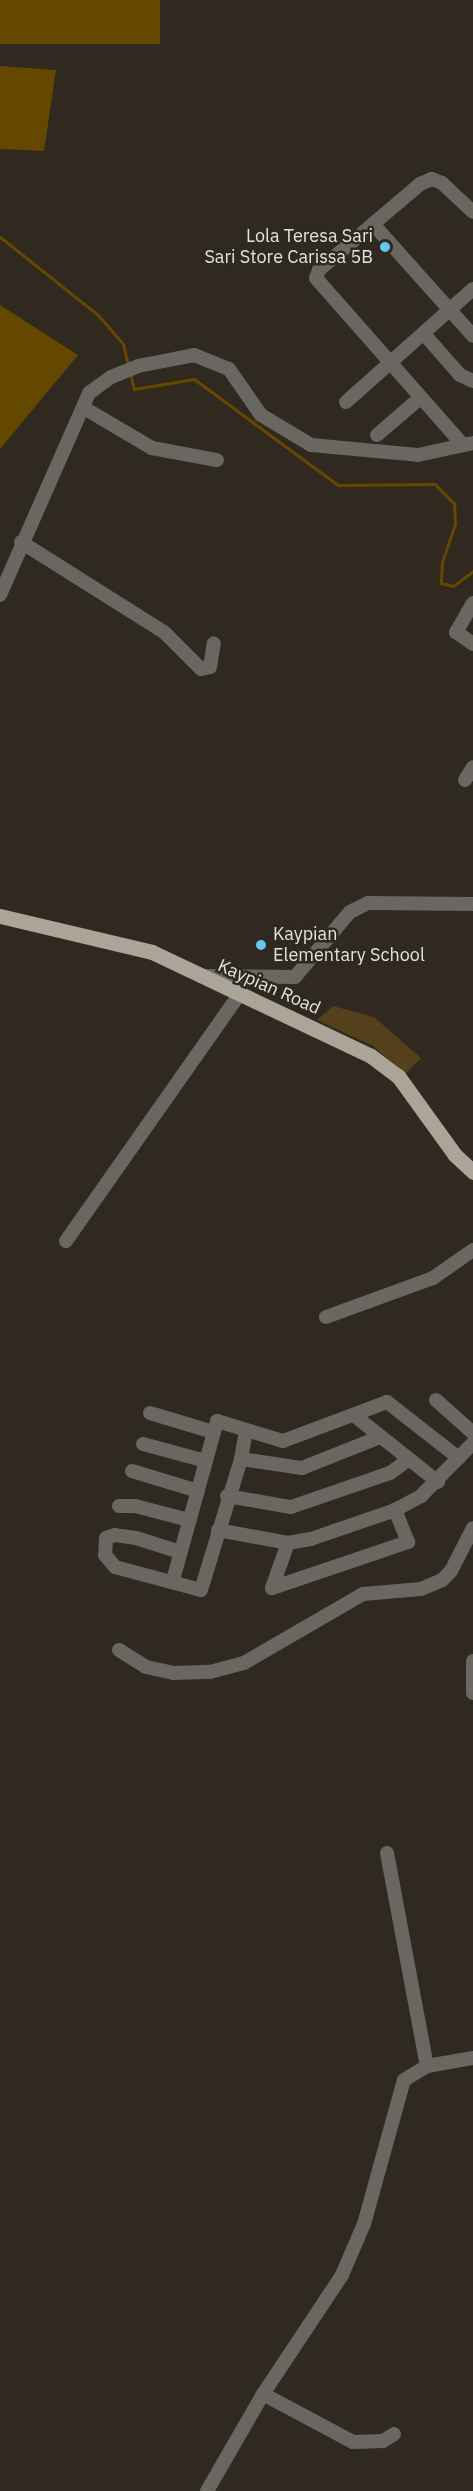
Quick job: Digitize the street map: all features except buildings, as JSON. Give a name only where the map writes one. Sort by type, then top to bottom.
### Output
[{"type":"main road","name":"Kaypian Road","points":[[0,916],[121,942],[152,952],[196,976],[371,1056],[398,1076],[455,1155],[473,1172]]},
{"type":"street","points":[[468,444],[420,398],[316,278],[319,270],[432,179],[442,183],[473,212]]},
{"type":"street","points":[[374,224],[473,336]]},
{"type":"street","points":[[346,402],[473,289]]},
{"type":"street","points":[[424,334],[460,375],[473,381]]},
{"type":"street","points":[[0,596],[21,542],[89,393],[111,377],[138,366],[194,355],[229,369],[261,415],[311,445],[418,455],[468,444]]},
{"type":"street","points":[[377,435],[420,398]]},
{"type":"street","points":[[84,408],[152,448],[217,460]]},
{"type":"street","points":[[21,542],[164,632],[201,669],[210,667],[214,643]]},
{"type":"street","points":[[473,603],[456,632],[473,644]]},
{"type":"street","points":[[465,780],[473,767]]},
{"type":"street","points":[[196,976],[295,977],[350,912],[368,903],[473,904]]},
{"type":"street","points":[[66,1240],[239,995]]},
{"type":"street","points":[[326,1317],[433,1278],[473,1250]]},
{"type":"street","points":[[436,1400],[473,1433]]},
{"type":"street","points":[[173,1580],[217,1421],[283,1441],[355,1416],[387,1402],[459,1458]]},
{"type":"street","points":[[150,1413],[213,1432]]},
{"type":"street","points":[[355,1416],[438,1482]]},
{"type":"street","points":[[180,1551],[136,1538],[115,1535],[106,1538],[105,1555],[115,1567],[173,1580],[201,1590],[227,1496],[241,1459],[246,1430]]},
{"type":"street","points":[[241,1459],[302,1468],[380,1437]]},
{"type":"street","points":[[218,1530],[288,1543],[311,1539],[395,1510],[438,1482],[473,1443]]},
{"type":"street","points":[[143,1444],[206,1461]]},
{"type":"street","points":[[227,1496],[291,1507],[390,1473],[408,1460]]},
{"type":"street","points":[[132,1471],[198,1491]]},
{"type":"street","points":[[119,1506],[135,1506],[189,1520]]},
{"type":"street","points":[[288,1543],[272,1588],[408,1542],[395,1510]]},
{"type":"street","points":[[120,1650],[146,1667],[174,1673],[210,1672],[244,1663],[363,1593],[422,1589],[442,1580],[452,1570],[473,1528]]},
{"type":"street","points":[[473,1661],[473,1693]]},
{"type":"street","points":[[387,1853],[427,2066]]},
{"type":"street","points":[[207,2491],[263,2394],[342,2275],[364,2224],[402,2086],[414,2072],[427,2066],[469,2060]]},
{"type":"street","points":[[263,2394],[353,2442],[383,2441],[394,2434]]},
{"type":"shaded area","points":[[0,0],[160,0],[160,44],[0,44]]},
{"type":"shaded area","points":[[0,66],[56,70],[44,151],[0,149]]},
{"type":"shaded area","points":[[0,305],[78,355],[0,449]]},
{"type":"shaded area","points":[[333,1006],[374,1017],[421,1058],[405,1074],[373,1046],[317,1020]]},
{"type":"waterway","points":[[0,237],[98,315],[123,344],[128,366]]},
{"type":"waterway","points":[[130,373],[134,389],[194,379],[338,485],[435,484],[454,504],[455,524],[442,562],[441,583],[453,586],[473,571]]},
{"type":"place","name":"Lola Teresa Sari Sari Store Carissa 5B","points":[[385,247]]},
{"type":"place","name":"Kaypian Elementary School","points":[[261,945]]}]
